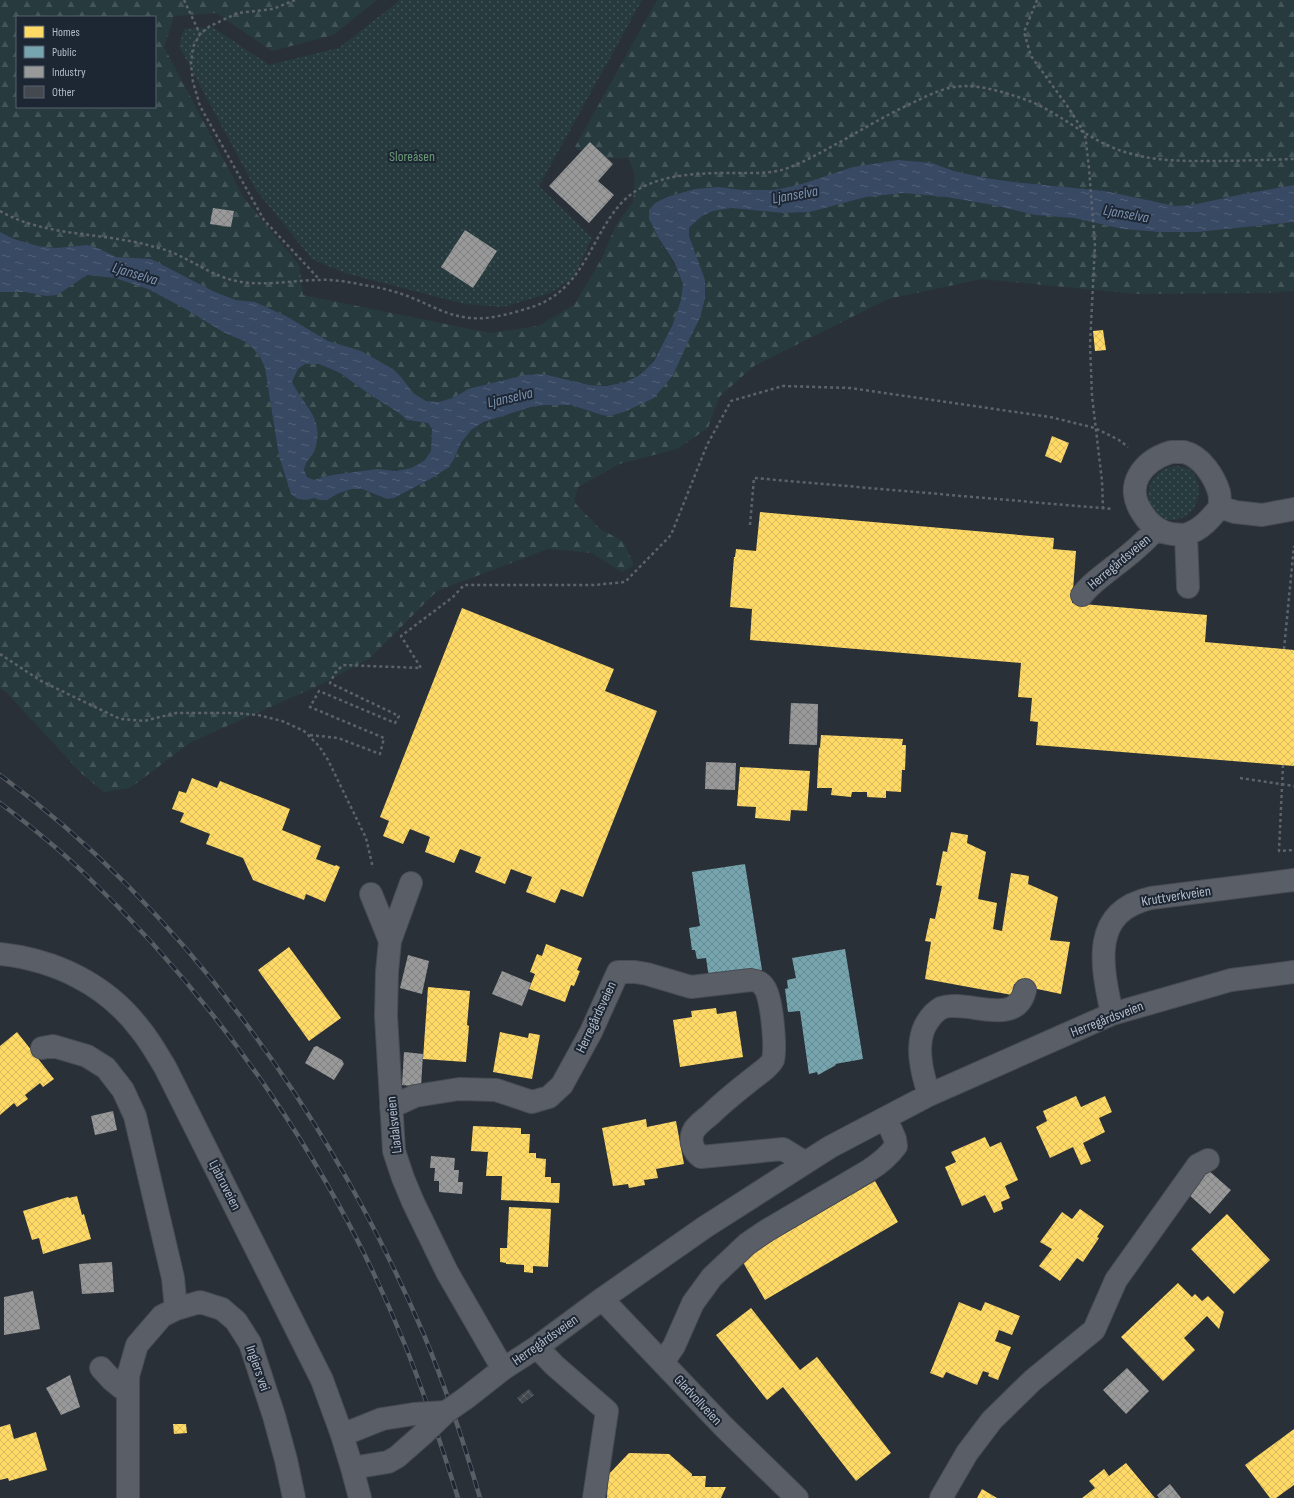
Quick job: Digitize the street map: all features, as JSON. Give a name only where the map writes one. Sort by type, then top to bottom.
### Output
[{"type":"street","points":[[1171,452],[1184,452],[1196,458],[1204,465],[1212,477],[1219,492],[1220,507],[1209,520],[1197,530],[1186,535],[1166,533],[1156,529],[1138,508],[1134,493],[1139,474],[1149,462],[1160,456],[1171,452]]},
{"type":"street","points":[[1220,507],[1235,512],[1262,515],[1294,509]]},
{"type":"street","name":"Herregårdsveien","points":[[1082,595],[1088,586],[1134,552],[1156,529]]},
{"type":"street","points":[[1186,535],[1188,587]]},
{"type":"street","name":"Kruttverkveien","points":[[1112,1014],[1106,982],[1103,950],[1108,927],[1125,909],[1137,901],[1151,898],[1294,880]]},
{"type":"street","name":"Liadalsveien","points":[[411,883],[390,941],[387,972],[386,1016],[394,1151],[403,1178],[447,1272],[503,1369]]},
{"type":"street","points":[[371,894],[390,941]]},
{"type":"street","name":"Ljabruveien","points":[[0,954],[37,960],[57,966],[78,976],[111,998],[140,1028],[166,1067],[322,1380],[342,1435],[360,1498]]},
{"type":"street","name":"Herregårdsveien","points":[[391,1107],[415,1096],[459,1089],[496,1090],[532,1102],[549,1097],[562,1085],[591,1032],[618,972],[647,974],[691,987],[751,980],[760,982],[768,992],[774,1037],[772,1063],[720,1105],[694,1130],[691,1139],[693,1149],[696,1154],[701,1157],[783,1149],[804,1162]]},
{"type":"street","name":"Herregårdsveien","points":[[352,1468],[388,1462],[397,1457],[446,1412],[503,1369],[537,1348],[602,1299],[705,1227],[804,1162],[830,1147],[929,1095],[1112,1014],[1231,980],[1294,972]]},
{"type":"street","points":[[929,1095],[921,1062],[921,1040],[924,1026],[932,1015],[940,1009],[952,1006],[988,1010],[1009,1009],[1020,1003],[1025,990]]},
{"type":"street","points":[[42,1048],[53,1046],[86,1056],[106,1068],[123,1090],[135,1116],[173,1278],[176,1309]]},
{"type":"street","points":[[663,1362],[674,1346],[693,1303],[712,1277],[747,1244],[766,1231],[868,1171],[882,1162],[891,1153],[896,1146],[895,1139],[886,1118]]},
{"type":"street","points":[[941,1498],[967,1453],[992,1420],[1034,1380],[1094,1330],[1116,1280],[1198,1165],[1208,1160]]},
{"type":"street","name":"Gladvollveien","points":[[602,1299],[723,1426],[797,1498]]},
{"type":"street","name":"Ingiers vei","points":[[128,1498],[128,1376],[137,1345],[162,1316],[176,1309],[200,1302],[222,1309],[236,1322],[250,1343],[274,1416],[286,1460],[294,1498]]},
{"type":"street","points":[[537,1348],[554,1365],[606,1410],[594,1498]]},
{"type":"street","points":[[100,1368],[128,1393]]},
{"type":"street","points":[[342,1435],[382,1419],[414,1414],[446,1412]]},
{"type":"path","points":[[184,0],[200,34]]},
{"type":"path","points":[[295,0],[273,9],[238,13],[210,26],[200,34],[193,47],[191,64],[193,82],[200,106],[264,220],[320,280]]},
{"type":"path","points":[[1037,0],[1024,32],[1030,56],[1068,107],[1085,134],[1095,246],[1090,344],[1103,508]]},
{"type":"path","points":[[0,211],[11,217],[42,226],[149,245],[172,252],[207,271],[242,282],[263,284],[320,280],[336,281],[386,289],[412,298],[444,312],[471,318],[501,315],[533,307],[554,296],[571,281],[580,270],[616,209],[627,197],[640,188],[671,178],[692,175],[759,173],[781,170],[799,163],[826,149],[887,115],[933,93],[950,88],[965,86],[986,88],[1034,103],[1107,146],[1146,158],[1173,161],[1294,159]]},
{"type":"path","points":[[310,735],[338,738],[380,754],[384,738],[310,707],[319,691],[395,723],[399,716],[330,683],[332,678],[343,665],[421,668],[401,636],[453,597],[464,585],[594,585],[625,582],[671,535],[707,445],[731,401],[783,386],[850,388],[1050,417],[1096,428],[1119,440],[1149,462]]},
{"type":"path","points":[[750,525],[754,478],[1103,508],[1122,511],[1138,508]]},
{"type":"path","points":[[1284,649],[1294,546]]},
{"type":"path","points":[[0,654],[41,681],[120,718],[144,721],[176,713],[206,712],[258,715],[282,721],[304,731],[310,735],[328,760],[366,838],[373,864],[371,894]]},
{"type":"path","points":[[1283,765],[1279,851],[1294,850]]},
{"type":"path","points":[[1240,778],[1294,786]]},
{"type":"green space","points":[[0,0],[377,0],[333,35],[272,51],[216,13],[174,16],[164,47],[244,198],[299,265],[303,295],[490,333],[538,326],[574,305],[602,258],[616,225],[633,202],[635,175],[628,158],[593,159],[575,147],[657,0],[1294,0],[1294,185],[1192,205],[1175,206],[1105,191],[986,178],[954,171],[932,163],[774,190],[742,190],[719,187],[695,189],[666,197],[655,203],[649,210],[656,235],[683,283],[679,306],[661,348],[646,370],[633,379],[615,384],[468,389],[455,397],[440,402],[426,401],[413,393],[402,378],[341,346],[328,341],[286,316],[255,302],[236,300],[215,292],[185,276],[129,258],[116,257],[100,249],[87,245],[56,248],[38,246],[14,239],[0,232]]},
{"type":"green space","name":"Sloreåsen","points":[[400,0],[642,0],[539,186],[592,238],[573,278],[550,293],[503,307],[465,304],[345,273],[312,259],[256,190],[179,46],[184,29],[212,27],[269,65],[339,48]]},
{"type":"green space","points":[[904,193],[946,197],[993,205],[1035,215],[1074,218],[1122,229],[1160,232],[1198,232],[1294,222],[1294,291],[1265,293],[1137,294],[982,279],[888,299],[754,366],[719,397],[708,428],[677,449],[619,464],[578,487],[574,502],[600,529],[623,541],[634,565],[622,572],[592,553],[548,549],[437,591],[370,658],[320,685],[191,742],[130,788],[104,792],[81,773],[8,694],[0,688],[0,292],[25,292],[46,296],[87,275],[115,278],[148,289],[189,311],[223,332],[244,341],[251,346],[260,357],[265,368],[279,456],[292,494],[298,499],[306,500],[314,498],[327,500],[339,493],[352,489],[362,489],[387,499],[394,498],[434,477],[447,468],[454,459],[467,434],[477,426],[496,418],[539,406],[552,404],[570,405],[602,415],[689,340],[700,318],[705,298],[689,236],[689,229],[702,216],[713,211],[732,208],[783,213],[810,212],[866,197]]},
{"type":"green space","points":[[305,364],[319,364],[340,373],[407,420],[428,423],[432,429],[431,451],[424,461],[411,468],[396,471],[377,469],[327,476],[314,480],[307,477],[304,470],[308,460],[314,454],[310,409],[300,397],[292,382],[298,369]]},
{"type":"green space","points":[[1176,466],[1187,468],[1194,474],[1198,483],[1199,493],[1191,511],[1183,517],[1172,520],[1162,518],[1154,513],[1148,495],[1150,485],[1155,476],[1164,470]]},
{"type":"water","name":"Ljanselva","points":[[898,160],[932,163],[954,171],[986,178],[1105,191],[1175,206],[1192,205],[1294,185],[1294,222],[1198,232],[1160,232],[1122,229],[1074,218],[1035,215],[993,205],[946,197],[904,193],[866,197],[810,212],[783,213],[732,208],[713,211],[702,216],[689,228],[689,236],[705,280],[705,298],[700,318],[673,375],[654,398],[624,412],[610,416],[602,415],[571,405],[545,405],[531,407],[484,422],[471,430],[461,443],[449,467],[434,477],[394,498],[387,499],[362,489],[352,489],[339,493],[327,500],[314,498],[306,500],[298,499],[291,494],[279,456],[265,368],[260,357],[251,346],[244,341],[223,332],[189,311],[148,289],[115,278],[87,275],[57,295],[46,296],[25,292],[0,292],[0,232],[14,239],[38,246],[56,248],[87,245],[100,249],[116,257],[151,259],[215,292],[236,300],[255,302],[286,316],[328,341],[361,351],[393,369],[413,393],[426,401],[439,402],[455,397],[468,389],[525,375],[543,374],[589,385],[606,386],[626,382],[640,375],[654,361],[672,326],[681,300],[683,284],[674,262],[658,237],[649,219],[649,210],[655,203],[667,197],[695,189],[719,187],[742,190],[774,190],[799,185],[853,167]],"holes":[[[305,364],[319,364],[340,373],[407,420],[428,423],[432,429],[431,451],[424,461],[411,468],[396,471],[377,469],[327,476],[314,480],[307,477],[304,470],[307,461],[313,455],[317,441],[316,422],[292,382],[298,369]]]},
{"type":"building: Homes","points":[[1103,330],[1106,350],[1095,351],[1093,331]]},
{"type":"building: Homes","points":[[1052,436],[1069,443],[1061,463],[1045,456]]},
{"type":"building: Homes","points":[[760,512],[1054,538],[1053,549],[1076,551],[1072,603],[1207,615],[1205,642],[1294,650],[1294,766],[1036,745],[1038,722],[1030,721],[1032,698],[1018,697],[1021,663],[750,640],[752,609],[730,607],[736,549],[756,551]]},
{"type":"building: Homes","points":[[462,608],[614,669],[605,691],[657,711],[583,897],[561,889],[555,903],[526,892],[532,877],[511,869],[505,884],[475,872],[481,857],[460,849],[454,863],[425,852],[430,837],[410,829],[403,844],[383,836],[389,821],[380,817]]},
{"type":"building: Homes","points":[[821,735],[903,739],[902,745],[906,745],[905,770],[902,770],[901,792],[886,791],[886,798],[867,797],[867,792],[852,792],[851,797],[831,795],[832,788],[817,788]]},
{"type":"building: Homes","points":[[740,767],[810,771],[807,811],[791,810],[790,821],[755,818],[756,807],[737,806]]},
{"type":"building: Homes","points":[[192,778],[217,788],[220,781],[290,809],[282,830],[321,846],[316,859],[340,867],[325,902],[306,894],[304,900],[253,880],[243,858],[206,844],[210,834],[180,822],[184,813],[172,809],[179,791],[186,793]]},
{"type":"building: Homes","points":[[951,832],[968,835],[967,843],[986,852],[978,899],[997,903],[993,929],[1002,931],[1011,873],[1029,876],[1028,884],[1058,897],[1050,940],[1070,942],[1061,994],[1014,984],[1012,995],[925,979],[931,942],[925,941],[930,918],[935,919],[942,886],[936,885],[943,851],[947,852]]},
{"type":"building: Homes","points":[[546,944],[582,958],[577,970],[580,971],[574,986],[571,985],[565,1002],[529,989],[535,974],[530,972],[537,954],[542,956]]},
{"type":"building: Homes","points":[[289,947],[341,1018],[309,1041],[258,970]]},
{"type":"building: Homes","points":[[428,987],[470,991],[466,1062],[423,1059]]},
{"type":"building: Homes","points":[[716,1008],[717,1014],[736,1011],[743,1057],[680,1067],[673,1020],[692,1017],[691,1011]]},
{"type":"building: Homes","points":[[17,1032],[54,1079],[43,1087],[40,1083],[25,1095],[28,1099],[17,1107],[14,1103],[0,1115],[0,1046]]},
{"type":"building: Homes","points":[[500,1032],[528,1038],[529,1033],[540,1035],[532,1079],[493,1072]]},
{"type":"building: Homes","points":[[1076,1096],[1081,1107],[1105,1096],[1112,1112],[1099,1118],[1105,1132],[1083,1143],[1091,1161],[1081,1165],[1073,1147],[1050,1158],[1036,1127],[1047,1121],[1043,1111]]},
{"type":"building: Homes","points":[[646,1119],[647,1127],[676,1121],[684,1164],[656,1169],[658,1178],[644,1180],[645,1185],[629,1188],[628,1184],[613,1186],[602,1128]]},
{"type":"building: Homes","points":[[473,1126],[521,1128],[521,1134],[530,1134],[529,1153],[536,1153],[536,1158],[546,1159],[545,1177],[551,1177],[551,1183],[560,1183],[559,1203],[501,1200],[502,1176],[486,1176],[488,1152],[471,1151]]},
{"type":"building: Homes","points":[[985,1137],[990,1147],[1001,1142],[1018,1180],[1005,1186],[1010,1198],[1001,1202],[1003,1209],[994,1213],[985,1195],[962,1206],[945,1167],[956,1162],[951,1152]]},
{"type":"building: Homes","points":[[875,1181],[898,1222],[765,1300],[741,1259]]},
{"type":"building: Homes","points":[[77,1196],[91,1239],[43,1254],[39,1238],[32,1240],[23,1211],[68,1197]]},
{"type":"building: Homes","points":[[509,1207],[551,1209],[548,1267],[533,1266],[533,1273],[524,1272],[524,1265],[506,1264],[500,1262],[500,1248],[507,1248]]},
{"type":"building: Homes","points":[[1080,1209],[1104,1226],[1097,1237],[1099,1238],[1083,1262],[1077,1258],[1060,1281],[1039,1266],[1052,1249],[1040,1242],[1062,1212],[1072,1219]]},
{"type":"building: Homes","points":[[1227,1214],[1270,1260],[1234,1294],[1191,1249]]},
{"type":"building: Homes","points":[[1178,1283],[1192,1297],[1195,1294],[1202,1301],[1208,1296],[1224,1312],[1219,1329],[1207,1316],[1184,1338],[1195,1350],[1163,1381],[1121,1337]]},
{"type":"building: Homes","points":[[959,1302],[981,1311],[985,1302],[1020,1316],[1012,1335],[999,1330],[995,1341],[1011,1347],[998,1380],[988,1376],[989,1373],[983,1371],[977,1385],[946,1372],[943,1378],[930,1373]]},
{"type":"building: Homes","points":[[751,1308],[800,1370],[817,1357],[891,1453],[856,1481],[783,1387],[767,1400],[716,1335]]},
{"type":"building: Homes","points":[[10,1424],[14,1439],[36,1432],[47,1470],[9,1481],[8,1478],[0,1480],[0,1427]]},
{"type":"building: Homes","points":[[173,1424],[186,1424],[187,1433],[174,1434]]},
{"type":"building: Homes","points":[[1294,1429],[1294,1485],[1276,1498],[1270,1498],[1245,1465]]},
{"type":"building: Homes","points":[[629,1453],[669,1454],[692,1474],[692,1476],[706,1476],[705,1487],[726,1487],[721,1498],[607,1498],[608,1475]]},
{"type":"building: Homes","points":[[1126,1463],[1155,1498],[1082,1498],[1095,1488],[1089,1481],[1104,1469],[1109,1476]]},
{"type":"building: Homes","points":[[982,1489],[997,1498],[977,1498]]},
{"type":"building: Public","points":[[745,864],[762,970],[709,978],[706,958],[697,959],[695,950],[692,950],[689,928],[700,926],[692,872]]},
{"type":"building: Public","points":[[845,949],[863,1059],[835,1064],[836,1065],[818,1075],[817,1072],[809,1074],[800,1011],[788,1012],[785,989],[788,988],[787,980],[796,978],[792,958]]},
{"type":"building: Industry","points":[[590,142],[613,164],[598,181],[614,195],[589,223],[549,186]]},
{"type":"building: Industry","points":[[213,208],[234,211],[231,227],[210,224]]},
{"type":"building: Industry","points":[[465,230],[497,251],[473,288],[441,267]]},
{"type":"building: Industry","points":[[791,703],[818,704],[817,745],[789,744]]},
{"type":"building: Industry","points":[[706,762],[736,763],[735,790],[705,789]]},
{"type":"building: Industry","points":[[408,955],[429,961],[422,994],[400,988]]},
{"type":"building: Industry","points":[[502,971],[531,983],[522,1006],[492,994]]},
{"type":"building: Industry","points":[[317,1046],[342,1060],[344,1064],[334,1080],[305,1063],[314,1047]]},
{"type":"building: Industry","points":[[404,1052],[423,1054],[421,1087],[402,1085]]},
{"type":"building: Industry","points":[[113,1111],[117,1130],[95,1135],[91,1116]]},
{"type":"building: Industry","points":[[431,1156],[455,1158],[454,1170],[459,1170],[458,1182],[463,1182],[462,1194],[439,1192],[439,1181],[434,1181],[435,1168],[430,1168]]},
{"type":"building: Industry","points":[[1208,1170],[1231,1190],[1210,1214],[1187,1193]]},
{"type":"building: Industry","points":[[112,1262],[114,1292],[82,1294],[79,1264]]},
{"type":"building: Industry","points":[[33,1291],[40,1329],[4,1335],[4,1297]]},
{"type":"building: Industry","points":[[1127,1368],[1149,1391],[1126,1414],[1103,1390]]},
{"type":"building: Industry","points":[[70,1375],[80,1407],[61,1415],[46,1388]]},
{"type":"building: Industry","points":[[1170,1484],[1181,1498],[1159,1498],[1157,1495]]},
{"type":"building: Other","points":[[529,1389],[534,1395],[522,1404],[517,1398]]},
{"type":"railway","points":[[0,775],[68,830],[133,891],[193,957],[248,1027],[299,1101],[346,1177],[387,1255],[424,1335],[440,1375],[468,1457],[480,1498]]},
{"type":"railway","points":[[0,803],[33,828],[64,855],[135,924],[183,978],[228,1034],[270,1093],[309,1153],[345,1216],[377,1280],[405,1345],[458,1498]]}]
